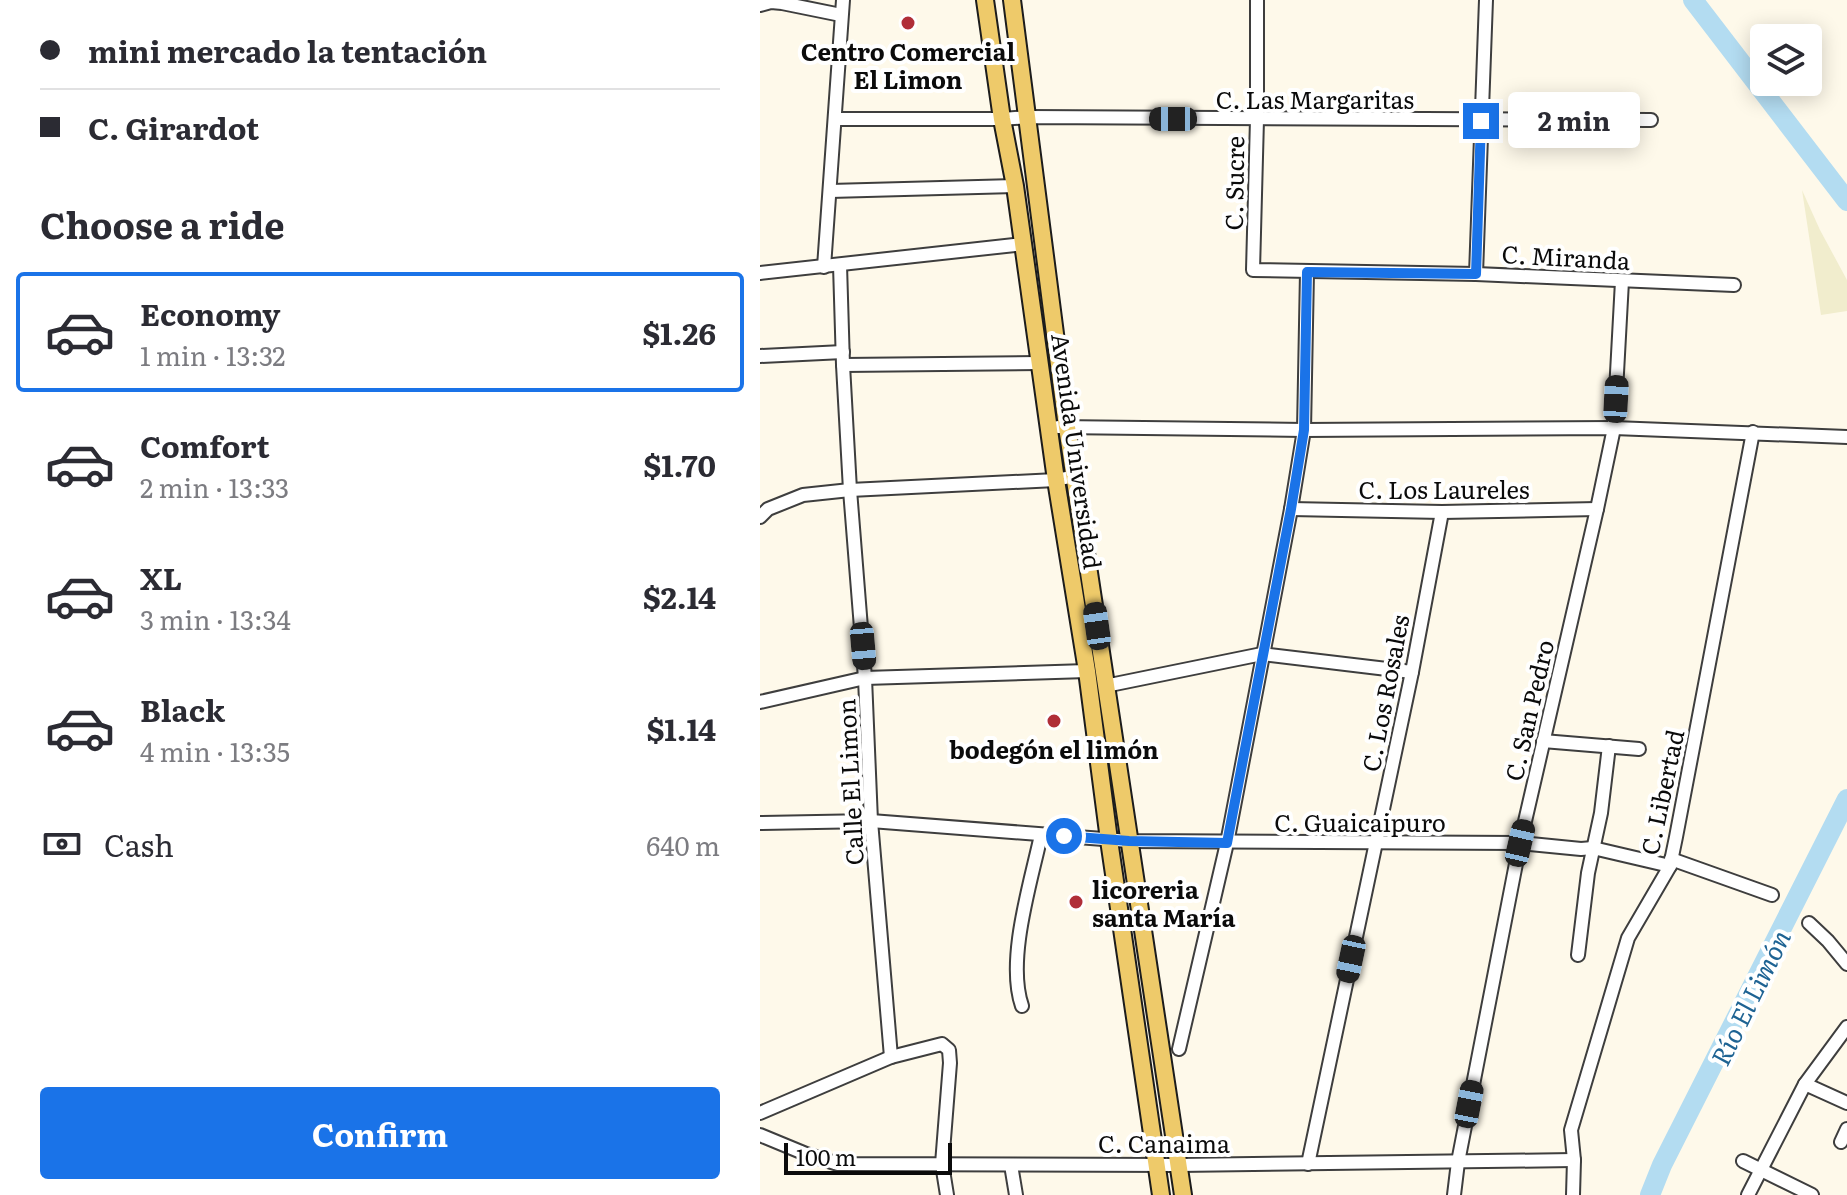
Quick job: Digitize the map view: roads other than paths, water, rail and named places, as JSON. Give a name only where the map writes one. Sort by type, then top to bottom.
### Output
[{"type":"main road","name":"Avenida Universidad","points":[[985,0],[1087,671],[1161,1195]]},
{"type":"main road","name":"Avenida Universidad","points":[[1012,0],[1067,427],[1183,1195]]},
{"type":"street","points":[[824,267],[843,0]]},
{"type":"street","name":"C. Sucre","points":[[1253,270],[1257,0]]},
{"type":"street","points":[[1476,274],[1486,0]]},
{"type":"street","points":[[760,5],[782,3],[841,15]]},
{"type":"street","name":"C. Las Margaritas","points":[[836,119],[1651,120]]},
{"type":"street","points":[[830,191],[1015,186]]},
{"type":"street","points":[[760,273],[1024,244]]},
{"type":"street","name":"Calle El Limon","points":[[840,265],[850,490],[865,678],[871,821],[891,1057]]},
{"type":"street","name":"C. Miranda","points":[[1253,270],[1476,274],[1734,285]]},
{"type":"street","points":[[1179,1049],[1227,843],[1291,509],[1304,430],[1307,272]]},
{"type":"street","name":"C. San Pedro","points":[[1454,1195],[1520,843],[1614,428],[1622,281]]},
{"type":"street","points":[[760,356],[1040,363]]},
{"type":"street","points":[[1049,428],[1614,428],[1847,437]]},
{"type":"street","name":"C. Libertad","points":[[1573,1195],[1571,1130],[1628,938],[1670,862],[1753,432]]},
{"type":"street","points":[[760,517],[768,509],[803,495],[1056,480],[1075,476]]},
{"type":"street","name":"C. Los Laureles","points":[[1291,509],[1442,512],[1597,509]]},
{"type":"street","name":"C. Los Rosales","points":[[1308,1164],[1412,672],[1442,512]]},
{"type":"street","points":[[1105,686],[1262,654],[1412,672]]},
{"type":"street","points":[[760,702],[865,678],[1087,671]]},
{"type":"street","points":[[1543,741],[1639,749]]},
{"type":"street","points":[[1578,955],[1609,746]]},
{"type":"street","name":"C. Guaicaipuro","points":[[760,823],[871,821],[1129,841],[1520,843],[1593,848],[1670,862],[1772,895]]},
{"type":"street","points":[[1022,1006],[1016,981],[1019,946],[1041,835]]},
{"type":"street","points":[[1809,923],[1847,964]]},
{"type":"street","points":[[1748,1195],[1805,1084],[1847,1027]]},
{"type":"street","points":[[760,1113],[891,1057],[942,1044],[949,1050],[950,1063],[942,1164],[947,1195]]},
{"type":"street","points":[[1805,1084],[1847,1103]]},
{"type":"street","points":[[1841,1142],[1847,1129]]},
{"type":"street","name":"C. Canaima","points":[[760,1135],[838,1164],[1179,1165],[1574,1160]]},
{"type":"street","points":[[1743,1161],[1812,1195]]},
{"type":"street","points":[[1011,1165],[1016,1195]]},
{"type":"waterway","name":"Río El Limón","points":[[1693,0],[1847,201]]},
{"type":"waterway","name":"Río El Limón","points":[[1650,1195],[1662,1165],[1847,799]]},
{"type":"place","name":"Centro Comercial El Limon","points":[[908,23]]},
{"type":"place","name":"bodegón el limón","points":[[1054,721]]},
{"type":"place","name":"licoreria santa María","points":[[1076,902]]}]
